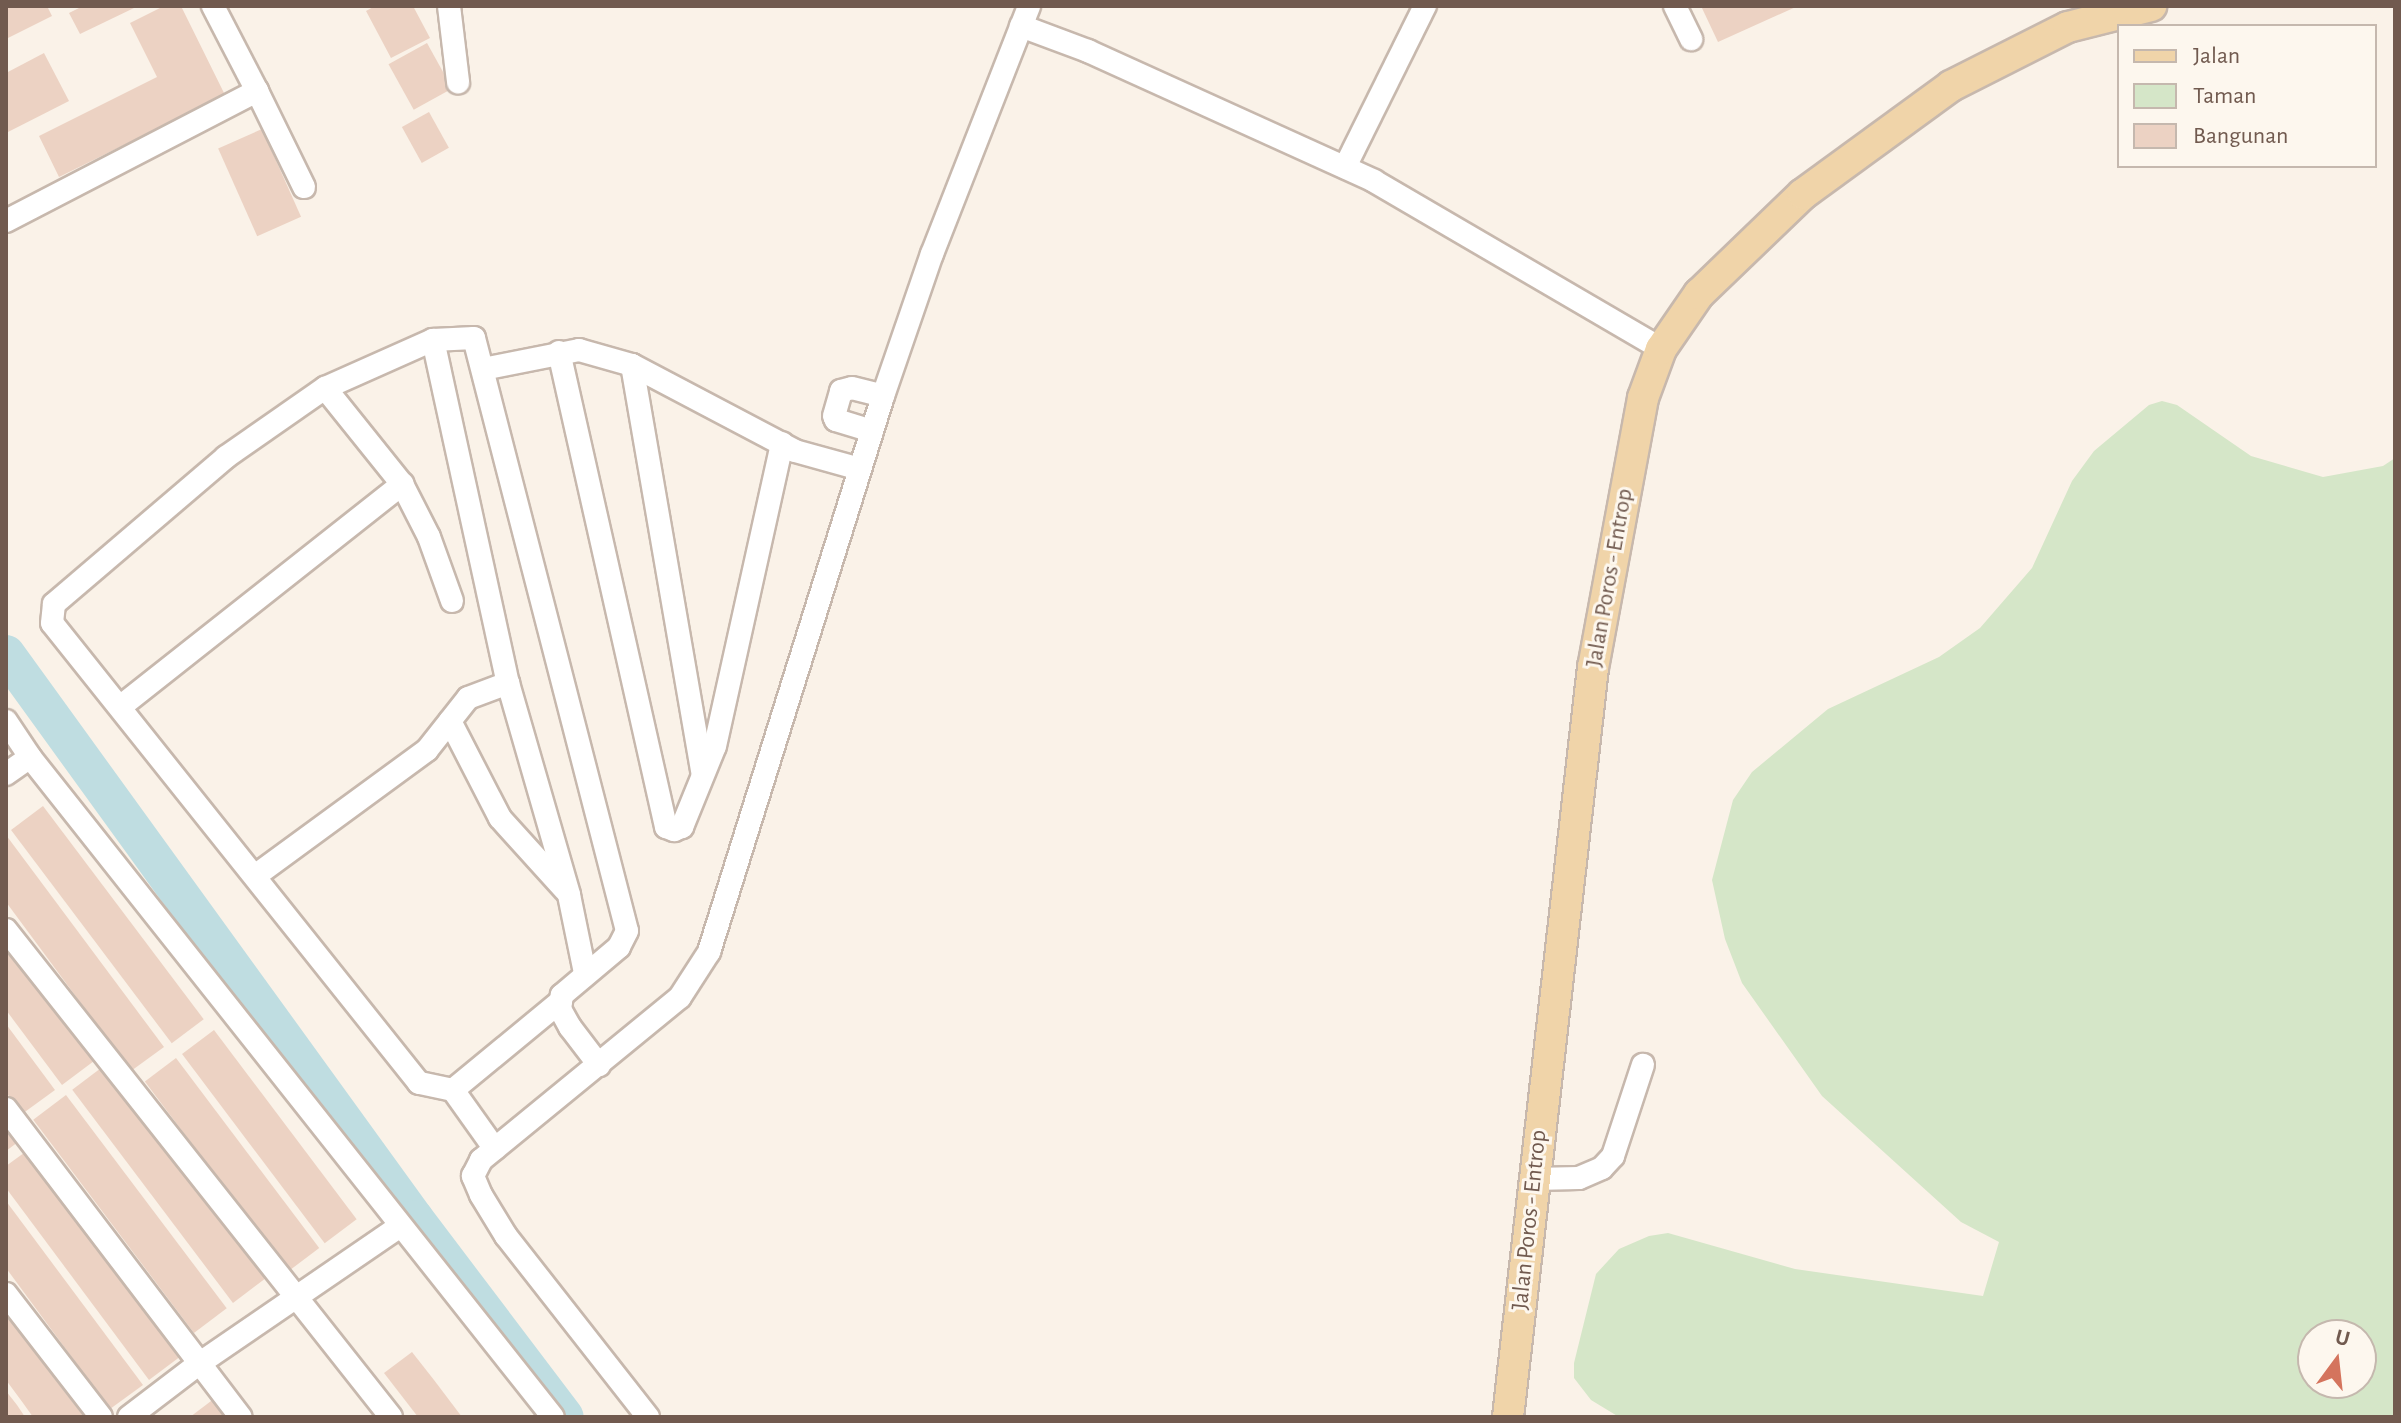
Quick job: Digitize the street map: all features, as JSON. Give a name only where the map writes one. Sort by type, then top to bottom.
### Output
[{"type":"main road","name":"Jalan Poros - Entrop","points":[[1508,1417],[1593,668],[1643,398],[1661,349],[1699,294],[1803,194],[1951,86],[2068,27],[2151,6]]},
{"type":"street","points":[[213,6],[304,187]]},
{"type":"street","points":[[449,6],[458,82]]},
{"type":"street","points":[[1345,167],[1425,6]]},
{"type":"street","points":[[1675,6],[1691,39]]},
{"type":"street","points":[[648,1417],[506,1236],[473,1176],[481,1160],[589,1053],[680,997],[709,952],[883,396],[932,254],[1025,16],[1088,51],[1345,167],[1483,242],[1661,349]]},
{"type":"street","points":[[6,221],[257,91]]},
{"type":"street","points":[[495,1149],[453,1090],[419,1083],[52,623],[54,604],[226,457],[325,388],[433,340],[474,338],[627,931],[619,947],[562,995],[560,1009],[589,1053]]},
{"type":"street","points":[[433,340],[508,683],[569,895],[585,973]]},
{"type":"street","points":[[483,369],[579,350],[632,365],[795,451],[860,469]]},
{"type":"street","points":[[559,352],[666,827],[682,827],[715,746],[782,443]]},
{"type":"street","points":[[632,365],[703,774]]},
{"type":"street","points":[[325,388],[402,484],[429,537],[452,601]]},
{"type":"street","points":[[872,431],[836,420],[834,416],[841,391],[852,388],[883,396]]},
{"type":"street","points":[[120,707],[402,484]]},
{"type":"street","points":[[255,876],[427,750],[468,698],[508,683]]},
{"type":"street","points":[[6,721],[30,757],[553,1417]]},
{"type":"street","points":[[450,721],[500,818],[569,895]]},
{"type":"street","points":[[6,774],[30,757]]},
{"type":"street","points":[[6,930],[391,1417]]},
{"type":"street","points":[[453,1090],[561,1001]]},
{"type":"street","points":[[1534,1179],[1579,1178],[1602,1168],[1613,1156],[1643,1065]]},
{"type":"street","points":[[6,1109],[241,1417]]},
{"type":"street","points":[[129,1417],[200,1363],[400,1226]]},
{"type":"street","points":[[6,1294],[101,1417]]},
{"type":"green space","points":[[2162,401],[2177,405],[2251,456],[2323,477],[2383,466],[2395,458],[2395,1417],[1619,1417],[1591,1400],[1574,1378],[1574,1363],[1596,1274],[1619,1249],[1649,1236],[1668,1233],[1795,1269],[1983,1296],[1999,1242],[1961,1222],[1822,1096],[1742,983],[1725,939],[1712,880],[1733,800],[1752,772],[1828,709],[1939,657],[1980,628],[2032,568],[2072,481],[2094,451],[2149,405]]},
{"type":"building","points":[[6,6],[47,6],[52,16],[6,39]]},
{"type":"building","points":[[83,6],[134,8],[80,34],[69,13]]},
{"type":"building","points":[[164,6],[181,6],[225,95],[59,177],[39,136],[157,77],[130,23]]},
{"type":"building","points":[[375,6],[413,6],[430,38],[391,58],[366,11]]},
{"type":"building","points":[[1701,6],[1798,6],[1718,42]]},
{"type":"building","points":[[427,43],[452,88],[414,110],[389,64]]},
{"type":"building","points":[[44,53],[69,101],[6,133],[6,73]]},
{"type":"building","points":[[429,112],[449,148],[422,163],[402,127]]},
{"type":"building","points":[[262,129],[301,217],[257,236],[218,149]]},
{"type":"building","points":[[43,806],[204,1019],[172,1043],[11,830]]},
{"type":"building","points":[[6,835],[164,1047],[131,1071],[6,902]]},
{"type":"building","points":[[6,942],[94,1061],[62,1085],[6,1010]]},
{"type":"building","points":[[6,1024],[55,1090],[22,1114],[6,1092]]},
{"type":"building","points":[[214,1030],[357,1219],[325,1243],[182,1054]]},
{"type":"building","points":[[176,1058],[319,1248],[288,1272],[145,1081]]},
{"type":"building","points":[[105,1065],[266,1278],[233,1303],[72,1090]]},
{"type":"building","points":[[66,1095],[227,1308],[194,1333],[33,1120]]},
{"type":"building","points":[[6,1126],[18,1142],[6,1151]]},
{"type":"building","points":[[28,1150],[181,1356],[149,1380],[6,1188],[6,1166]]},
{"type":"building","points":[[6,1201],[143,1385],[110,1409],[6,1268]]},
{"type":"building","points":[[6,1312],[84,1417],[33,1417],[6,1380]]},
{"type":"building","points":[[412,1352],[462,1417],[418,1417],[384,1373]]},
{"type":"building","points":[[6,1391],[17,1405],[25,1417],[6,1417]]},
{"type":"building","points":[[215,1398],[230,1417],[190,1417]]},
{"type":"waterway","points":[[6,654],[415,1219],[565,1417]]}]
